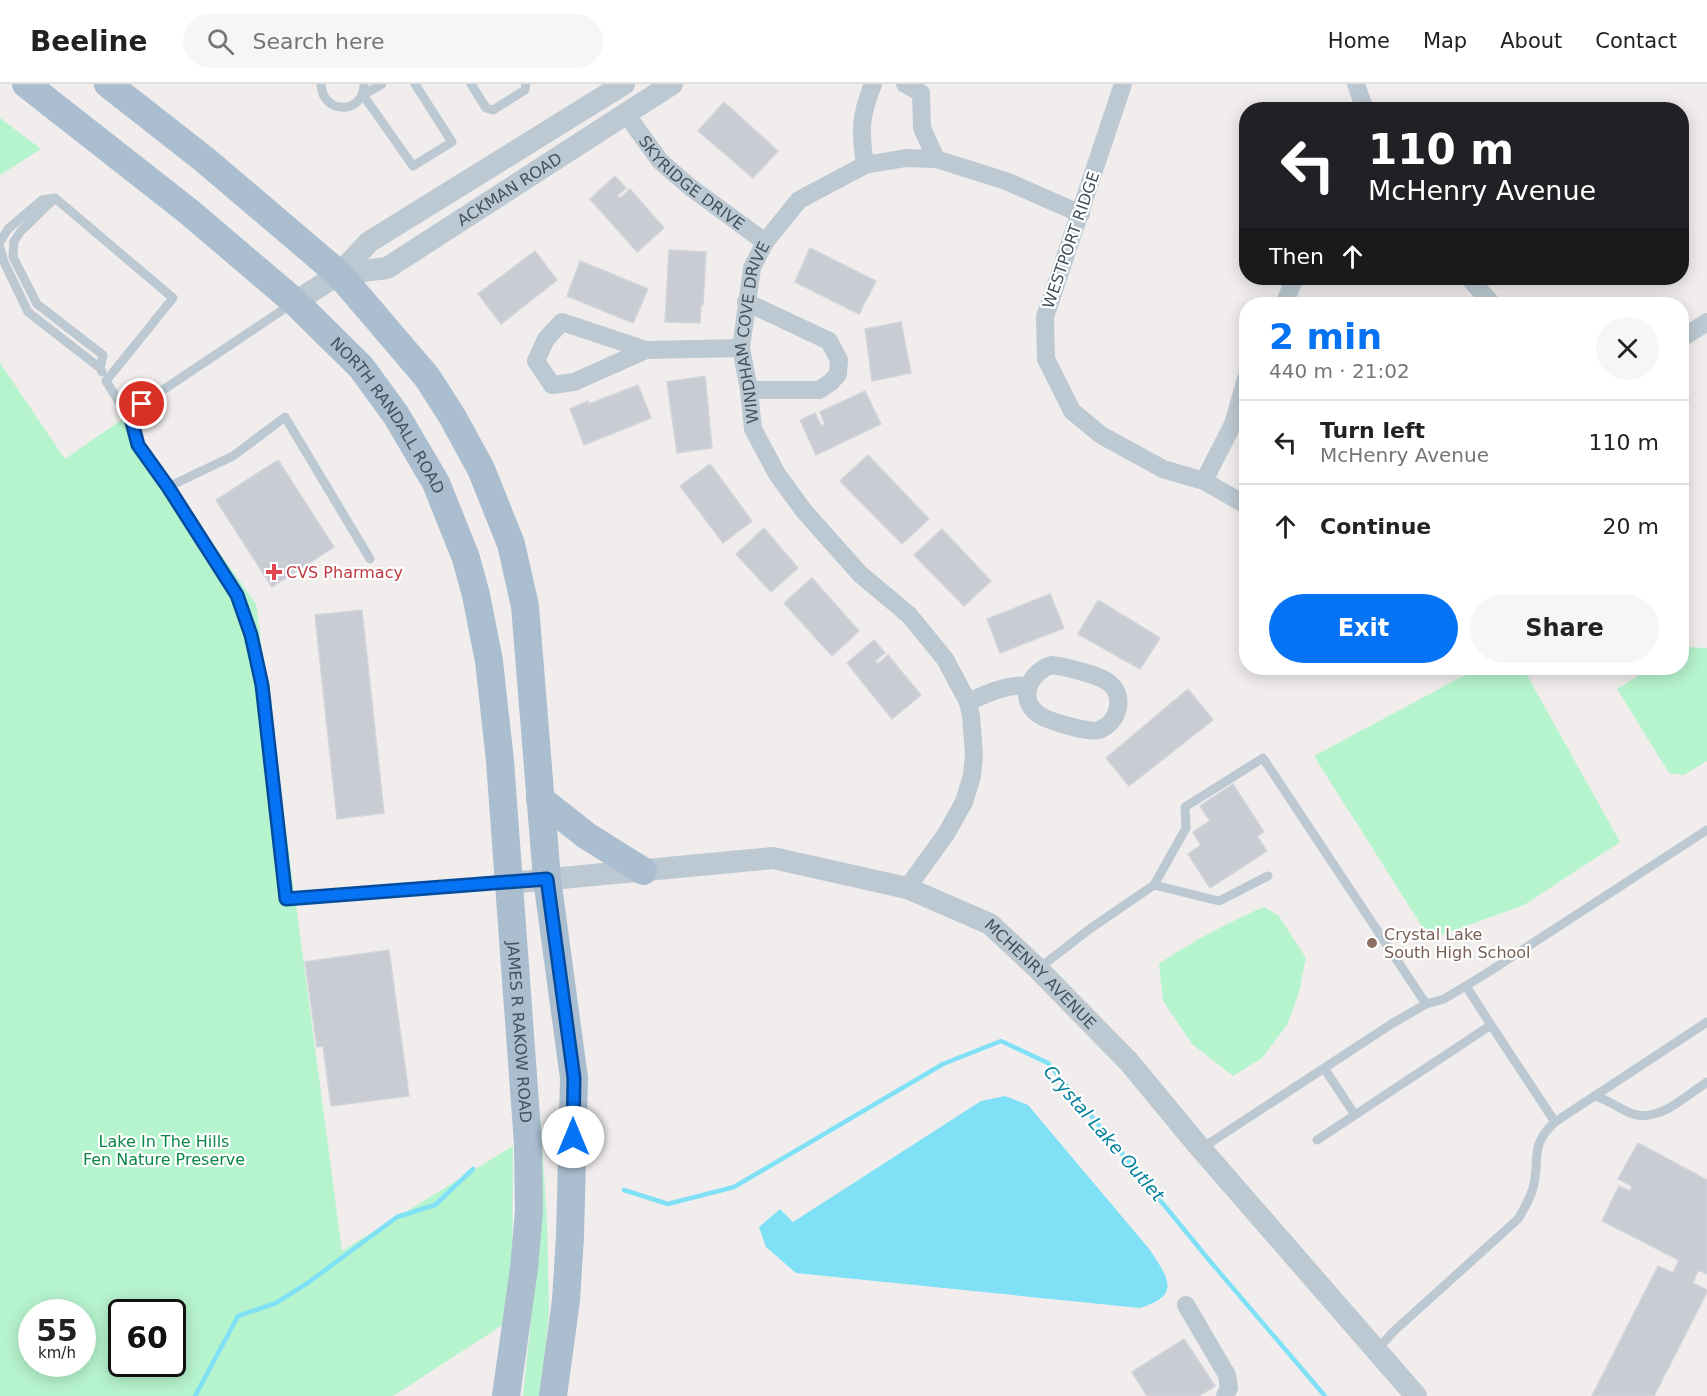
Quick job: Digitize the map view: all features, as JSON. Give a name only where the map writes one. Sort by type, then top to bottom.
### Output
[{"type":"main road","name":"NORTH RANDALL ROAD","points":[[26,84],[188,211],[295,302],[361,367],[386,399],[411,438],[436,483],[466,558],[476,595],[489,661],[500,761],[508,883]]},
{"type":"main road","points":[[108,84],[205,160],[339,274],[427,377],[446,406],[481,469],[511,544],[525,606],[547,879],[574,1078],[573,1189],[569,1258],[566,1300],[553,1396]]},
{"type":"main road","points":[[540,799],[587,836],[643,871]]},
{"type":"main road","name":"JAMES R RAKOW ROAD","points":[[506,1396],[524,1268],[528,1211],[528,1144],[508,883]]},
{"type":"street","name":"ACKMAN ROAD","points":[[339,274],[387,268],[672,84]]},
{"type":"street","points":[[865,165],[860,135],[863,108],[873,84]]},
{"type":"street","points":[[905,84],[921,93],[922,128],[936,159]]},
{"type":"street","name":"WESTPORT RIDGE","points":[[1123,84],[1045,318],[1046,359],[1072,411],[1101,435],[1164,469],[1204,481],[1239,501]]},
{"type":"street","points":[[1356,84],[1362,102]]},
{"type":"street","name":"ACKMAN ROAD","points":[[295,302],[339,274],[369,242],[616,86]]},
{"type":"street","name":"SKYRIDGE DRIVE","points":[[626,114],[660,161],[690,187],[765,242]]},
{"type":"street","name":"WINDHAM COVE DRIVE","points":[[908,888],[946,834],[964,802],[972,776],[974,754],[968,702],[945,659],[909,615],[860,574],[804,512],[777,474],[753,429],[741,348],[752,268],[765,242],[799,200],[865,165],[906,158],[936,159],[1006,181],[1081,213]]},
{"type":"street","points":[[1475,285],[1486,297]]},
{"type":"street","points":[[746,302],[829,341],[839,360],[838,374],[819,390],[749,390]]},
{"type":"street","points":[[646,350],[574,382],[552,385],[536,361],[546,339],[562,322],[646,350],[741,348]]},
{"type":"street","points":[[1689,334],[1707,322]]},
{"type":"street","points":[[1204,481],[1233,424],[1239,403]]},
{"type":"street","points":[[1052,665],[1062,666],[1108,682],[1115,690],[1119,700],[1118,711],[1105,728],[1084,731],[1038,715],[1031,707],[1028,686],[1033,676],[1041,669],[1052,665]]},
{"type":"street","points":[[968,702],[1015,684],[1028,686]]},
{"type":"street","name":"MCHENRY AVENUE","points":[[508,883],[773,858],[908,888],[990,924],[1038,969],[1129,1062],[1201,1149],[1416,1396]]},
{"type":"street","points":[[1186,1305],[1227,1375],[1229,1388],[1225,1396]]},
{"type":"lane","points":[[321,84],[323,96],[327,101],[340,107],[353,105],[363,95],[382,84]]},
{"type":"lane","points":[[364,84],[363,95],[412,166],[452,142],[415,84]]},
{"type":"lane","points":[[471,84],[486,108],[492,110],[525,90],[526,84]]},
{"type":"lane","points":[[55,198],[21,231],[14,241],[13,257],[37,304],[103,355],[100,368]]},
{"type":"lane","points":[[0,242],[8,229],[42,200],[55,198],[172,298],[106,381]]},
{"type":"lane","points":[[0,248],[4,262],[28,312],[100,368],[132,422],[138,445],[168,487],[237,595],[251,635],[262,685],[286,899],[508,883]]},
{"type":"lane","points":[[132,422],[142,404],[295,302]]},
{"type":"lane","points":[[168,487],[233,456],[285,417],[370,559]]},
{"type":"lane","points":[[1038,969],[1091,928],[1154,885],[1186,828],[1185,807],[1263,758],[1426,1004]]},
{"type":"lane","points":[[1201,1149],[1393,1023],[1426,1004],[1444,999],[1466,986],[1707,830]]},
{"type":"lane","points":[[1154,885],[1219,901],[1268,876]]},
{"type":"lane","points":[[1466,986],[1555,1122]]},
{"type":"lane","points":[[1376,1351],[1394,1331],[1518,1219],[1533,1187],[1537,1144],[1543,1133],[1555,1122],[1707,1022]]},
{"type":"lane","points":[[1317,1140],[1491,1025]]},
{"type":"lane","points":[[1324,1068],[1354,1115]]},
{"type":"lane","points":[[1594,1096],[1607,1099],[1635,1115],[1655,1116],[1707,1082]]},
{"type":"green space","points":[[0,118],[41,149],[0,175]]},
{"type":"green space","name":"Lake In The Hills Fen Nature Preserve","points":[[0,363],[65,459],[124,418],[256,604],[342,1251],[513,1146],[512,1319],[393,1396],[0,1396]]},
{"type":"green space","points":[[1689,647],[1707,648],[1707,761],[1684,775],[1669,773],[1617,689],[1640,675],[1689,675]]},
{"type":"green space","points":[[1465,675],[1527,675],[1620,842],[1524,905],[1430,939],[1314,756]]},
{"type":"green space","points":[[1264,907],[1279,916],[1306,958],[1299,992],[1287,1025],[1262,1058],[1233,1076],[1192,1044],[1163,1001],[1159,964],[1210,933]]},
{"type":"green space","points":[[540,1112],[547,1222],[549,1311],[540,1396],[523,1396],[531,1320],[536,1113]]},
{"type":"water","points":[[1005,1096],[1028,1105],[1150,1250],[1166,1277],[1168,1285],[1162,1297],[1140,1308],[796,1273],[766,1247],[759,1227],[780,1209],[793,1222],[981,1101]]},
{"type":"building","points":[[724,102],[778,151],[753,178],[698,131]]},
{"type":"building","points":[[615,176],[626,188],[617,196],[620,198],[630,189],[664,228],[637,252],[590,199]]},
{"type":"building","points":[[810,248],[876,281],[859,314],[795,282]]},
{"type":"building","points":[[669,250],[706,252],[700,323],[665,322]]},
{"type":"building","points":[[535,251],[557,280],[501,324],[478,294]]},
{"type":"building","points":[[580,261],[648,289],[633,323],[567,296]]},
{"type":"building","points":[[901,322],[911,373],[872,381],[865,329]]},
{"type":"building","points":[[705,376],[712,448],[677,453],[667,382]]},
{"type":"building","points":[[638,385],[651,418],[584,445],[570,409]]},
{"type":"building","points":[[865,391],[881,424],[816,455],[800,420],[815,413],[821,426],[825,424],[820,412]]},
{"type":"building","points":[[868,455],[929,519],[902,544],[840,481]]},
{"type":"building","name":"CVS Pharmacy","points":[[278,460],[334,547],[272,587],[216,500]]},
{"type":"building","points":[[710,464],[752,521],[723,543],[680,486]]},
{"type":"building","points":[[764,528],[798,568],[771,592],[736,554]]},
{"type":"building","points":[[942,529],[991,581],[964,606],[914,555]]},
{"type":"building","points":[[812,578],[859,631],[832,656],[784,603]]},
{"type":"building","points":[[1050,594],[1064,628],[1000,653],[987,619]]},
{"type":"building","points":[[1098,600],[1160,638],[1140,669],[1078,634]]},
{"type":"building","points":[[362,610],[384,813],[337,819],[315,615]]},
{"type":"building","points":[[874,640],[885,653],[875,661],[878,664],[888,655],[921,695],[892,719],[847,663]]},
{"type":"building","points":[[1188,689],[1213,720],[1129,786],[1106,758]]},
{"type":"building","points":[[1233,784],[1264,832],[1257,836],[1267,851],[1210,888],[1188,854],[1201,845],[1193,832],[1210,821],[1200,806]]},
{"type":"building","points":[[389,950],[409,1096],[331,1106],[323,1046],[317,1047],[305,962]]},
{"type":"building","points":[[1638,1143],[1707,1180],[1707,1274],[1698,1270],[1693,1283],[1707,1292],[1654,1396],[1592,1396],[1658,1266],[1673,1273],[1679,1260],[1602,1221],[1619,1186],[1630,1191],[1632,1186],[1618,1179]]},
{"type":"building","points":[[1184,1339],[1215,1386],[1199,1396],[1147,1396],[1132,1372]]},
{"type":"waterway","name":"Crystal Lake Outlet","points":[[624,1190],[668,1204],[734,1187],[943,1064],[1001,1041],[1048,1063],[1209,1260],[1325,1396]]},
{"type":"waterway","name":"Crystal Lake Outlet","points":[[195,1396],[238,1316],[276,1303],[309,1282],[397,1217],[435,1205],[473,1169]]},
{"type":"place","name":"CVS Pharmacy","points":[[274,572]]},
{"type":"place","name":"Crystal Lake South High School","points":[[1372,943]]},
{"type":"route","points":[[142,404],[132,422],[138,445],[168,487],[237,595],[251,635],[262,685],[286,899],[547,879],[574,1078],[573,1137]]}]
